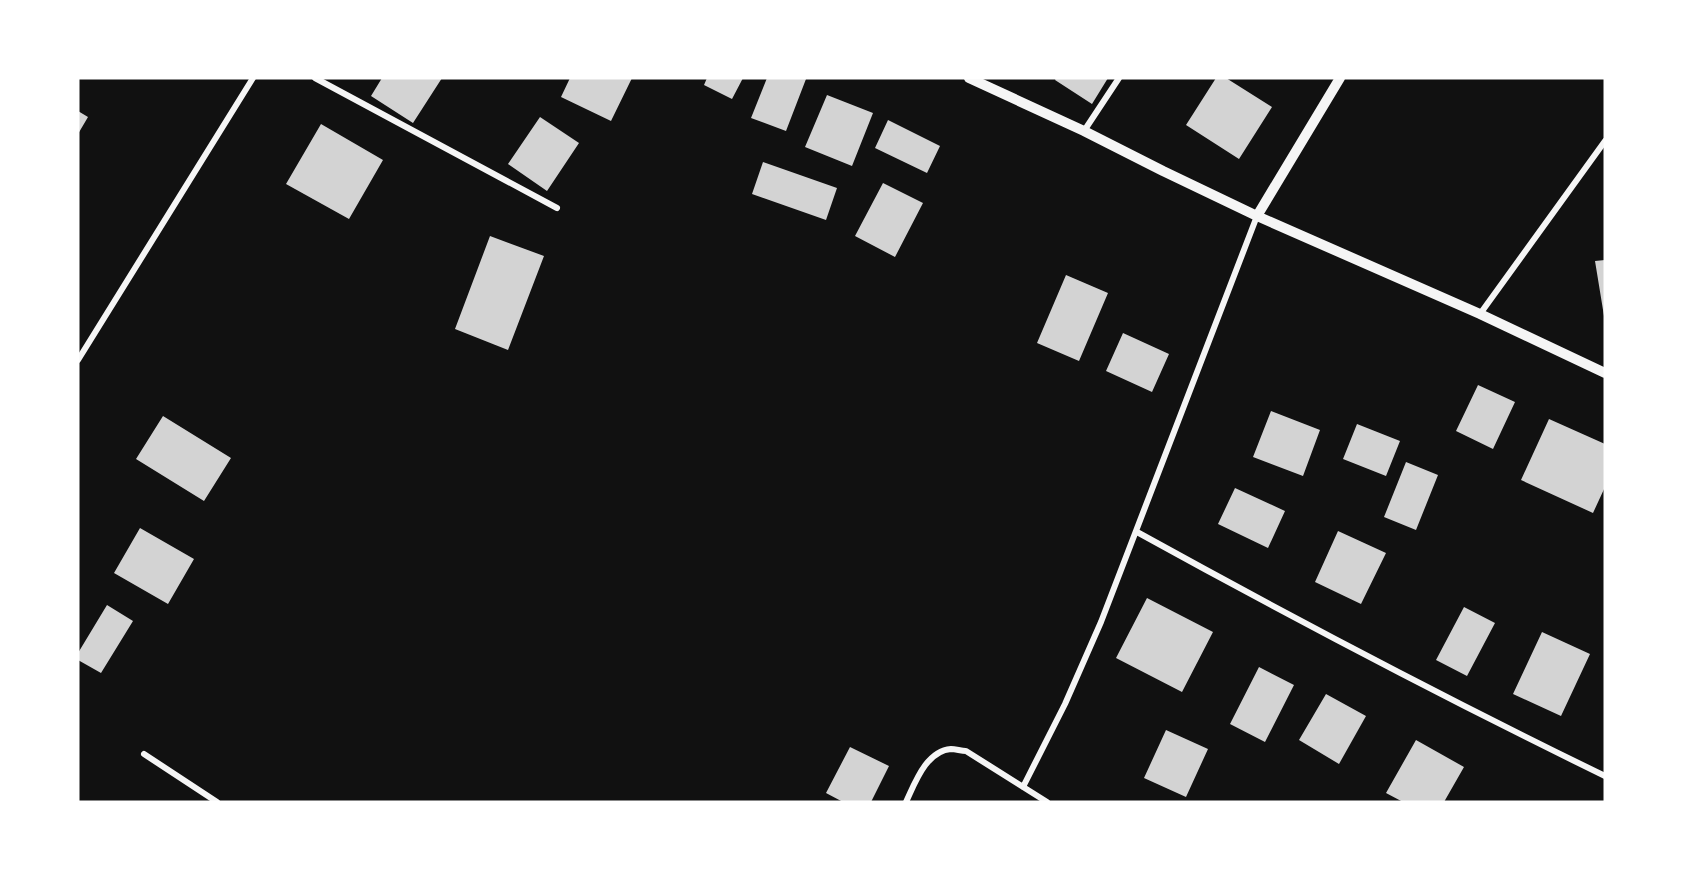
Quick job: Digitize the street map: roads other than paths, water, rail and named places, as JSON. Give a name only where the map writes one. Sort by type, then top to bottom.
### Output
[{"type":"street","points":[[78,360],[253,78]]},
{"type":"street","points":[[315,78],[557,208]]},
{"type":"street","points":[[969,78],[1084,131],[1257,216],[1480,314],[1605,373]]},
{"type":"street","points":[[1084,131],[1119,78]]},
{"type":"street","points":[[1023,787],[1065,704],[1137,532],[1257,216],[1340,78]]},
{"type":"street","points":[[1480,314],[1605,141]]},
{"type":"street","points":[[1137,532],[1379,663],[1605,776]]},
{"type":"street","points":[[906,802],[917,777],[928,761],[950,749],[966,751],[1047,802]]},
{"type":"street","points":[[144,754],[217,802]]}]
